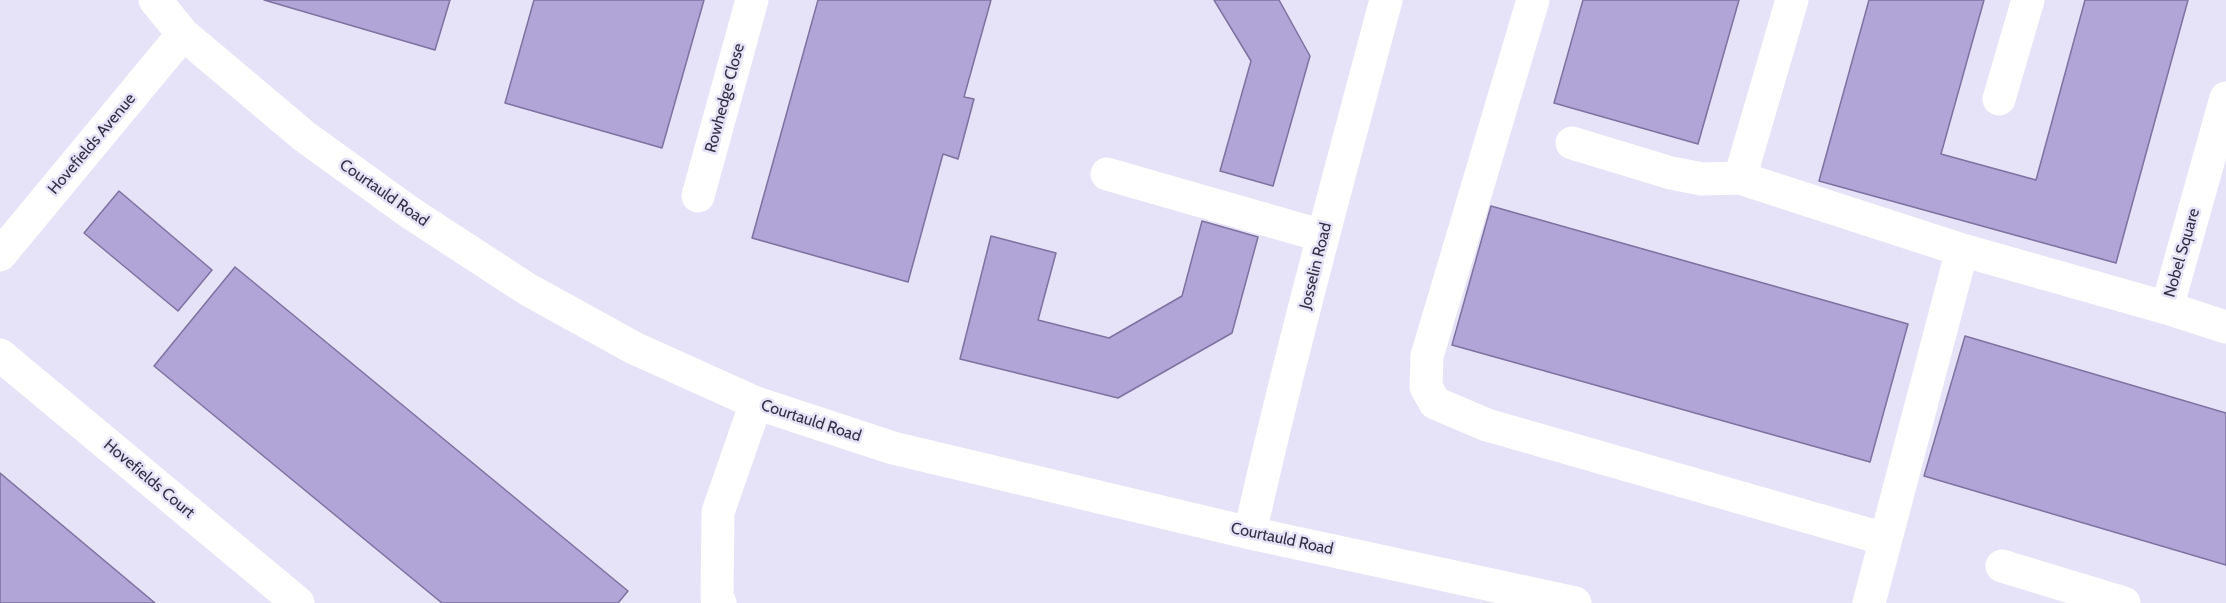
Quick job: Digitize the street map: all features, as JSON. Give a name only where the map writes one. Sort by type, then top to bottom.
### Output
[{"type":"street","name":"Courtauld Road","points":[[155,0],[183,34],[304,136],[409,212],[517,283],[634,348],[756,403],[893,448],[1250,533],[1575,603]]},
{"type":"street","name":"Rowhedge Close","points":[[698,196],[752,0]]},
{"type":"street","name":"Josselin Road","points":[[1250,533],[1323,236],[1386,0]]},
{"type":"street","points":[[1533,0],[1427,356],[1426,387],[1435,403],[1487,425],[1885,539]]},
{"type":"street","points":[[1740,178],[1792,0]]},
{"type":"street","points":[[1999,99],[2028,0]]},
{"type":"street","name":"Hovefields Avenue","points":[[0,255],[183,34]]},
{"type":"street","name":"Nobel Square","points":[[1572,143],[1671,173],[1702,179],[1740,178],[1962,250],[2167,308],[2226,98]]},
{"type":"street","points":[[1107,174],[1323,236]]},
{"type":"street","points":[[1869,603],[1962,250]]},
{"type":"street","points":[[2167,308],[2226,327]]},
{"type":"street","name":"Hovefields Court","points":[[0,354],[298,603]]},
{"type":"street","points":[[720,603],[717,598],[718,512],[756,403]]},
{"type":"street","points":[[2002,566],[2124,603]]},
{"type":"building","points":[[264,0],[450,0],[435,50]]},
{"type":"building","points":[[534,0],[704,0],[662,148],[505,103]]},
{"type":"building","points":[[818,0],[991,0],[964,97],[974,99],[958,159],[943,154],[908,282],[752,238]]},
{"type":"building","points":[[1214,0],[1279,0],[1310,56],[1273,186],[1220,171],[1251,61]]},
{"type":"building","points":[[1583,0],[1739,0],[1698,144],[1554,103]]},
{"type":"building","points":[[1869,0],[1984,0],[1941,154],[2036,180],[2085,0],[2188,0],[2116,263],[1819,181]]},
{"type":"building","points":[[119,191],[212,270],[178,311],[84,233]]},
{"type":"building","points":[[1491,206],[1908,324],[1870,462],[1452,345]]},
{"type":"building","points":[[1202,221],[1258,237],[1232,333],[1118,398],[960,359],[991,236],[1056,253],[1038,320],[1109,338],[1182,296]]},
{"type":"building","points":[[235,267],[628,591],[618,603],[442,603],[154,366]]},
{"type":"building","points":[[1965,336],[2226,413],[2226,565],[1924,476]]},
{"type":"building","points":[[0,473],[155,603],[0,603]]}]
